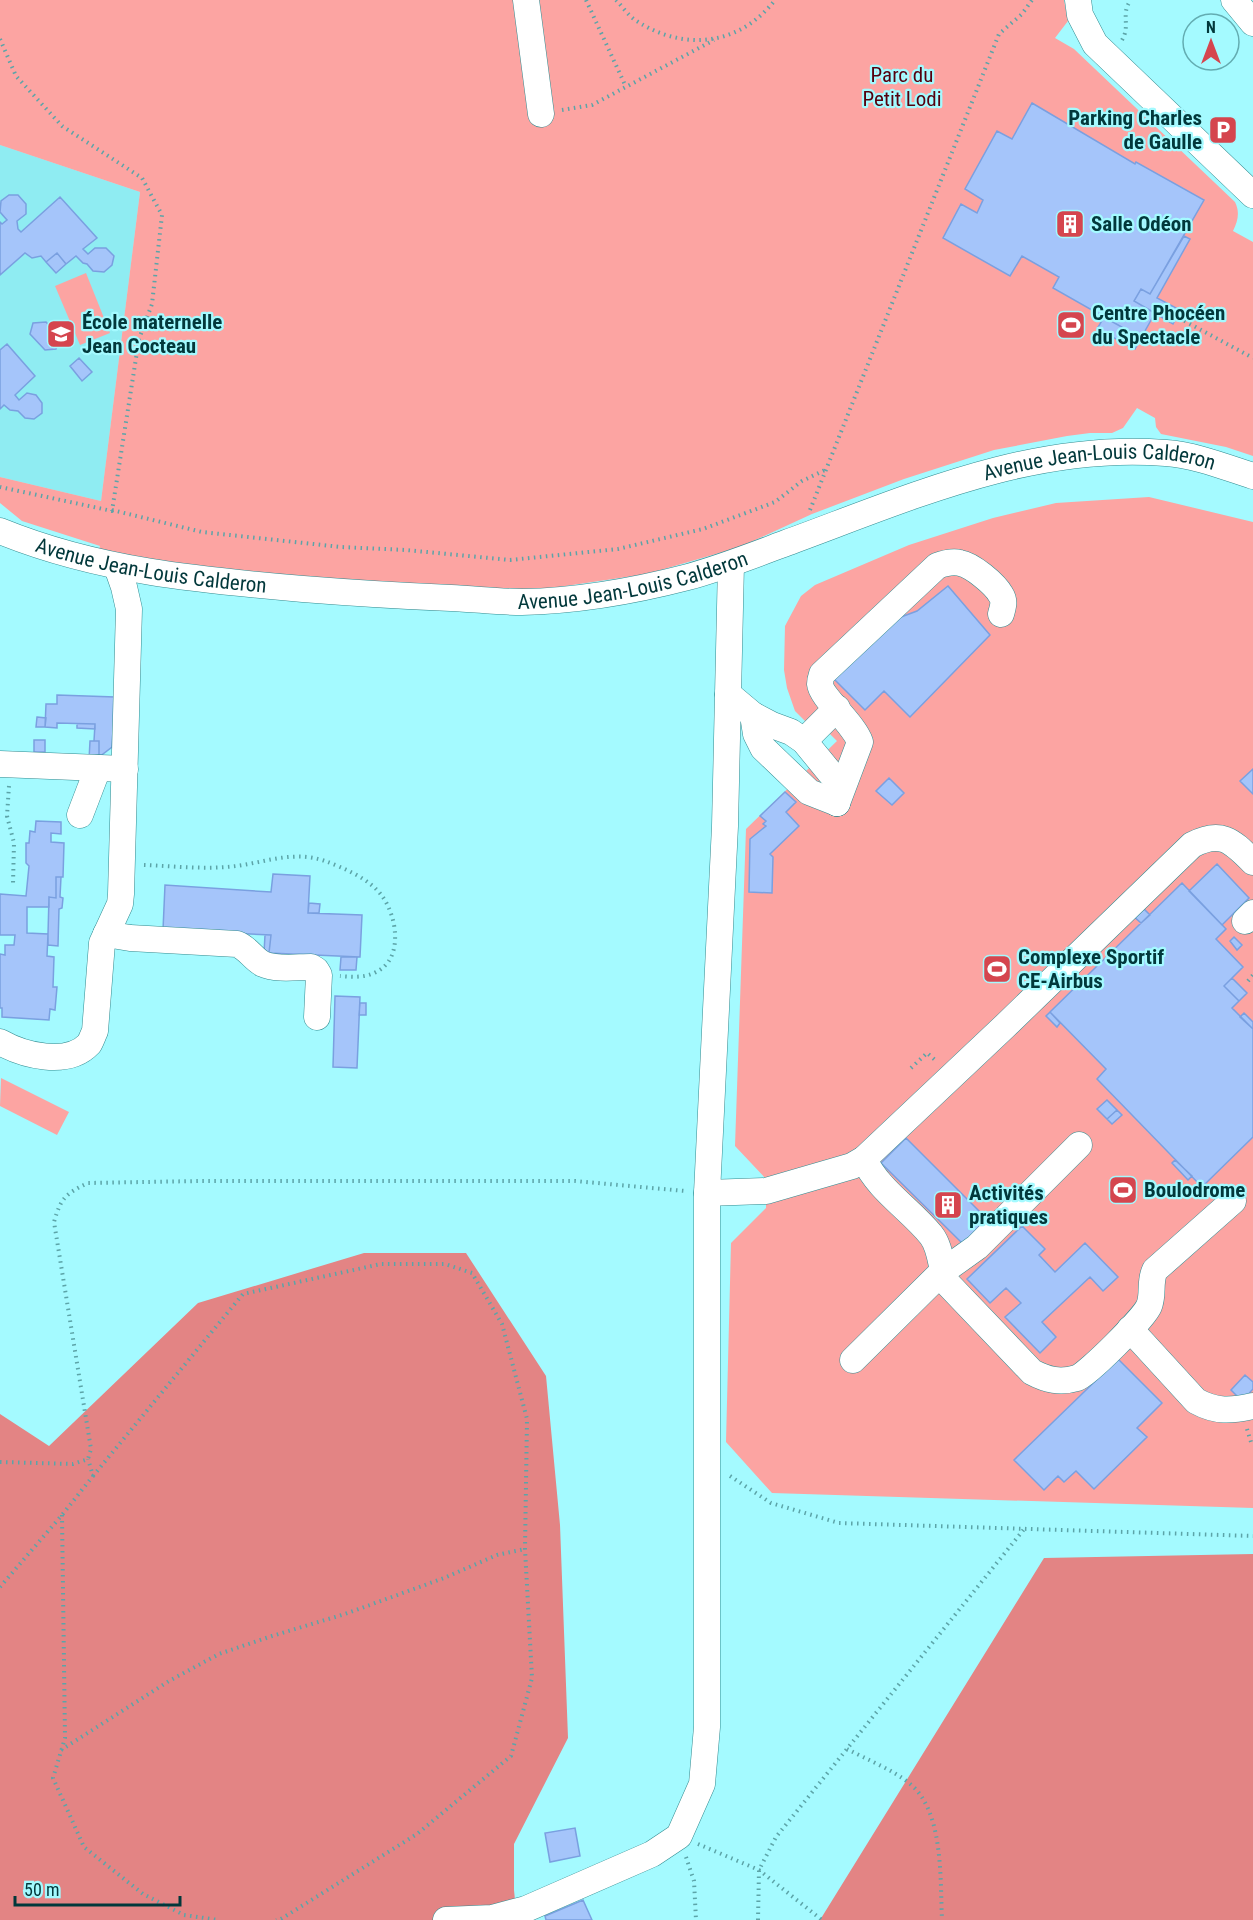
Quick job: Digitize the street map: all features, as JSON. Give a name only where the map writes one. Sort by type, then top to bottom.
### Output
[{"type":"street","points":[[526,0],[541,114]]},
{"type":"street","points":[[1078,0],[1080,15],[1095,44],[1253,195]]},
{"type":"street","points":[[1234,0],[1253,23]]},
{"type":"street","name":"Avenue Jean-Louis Calderon","points":[[0,531],[32,544],[117,567],[212,581],[341,592],[522,602],[587,597],[690,577],[961,479],[1029,461],[1078,454],[1168,453],[1206,461],[1253,476]]},
{"type":"street","points":[[837,803],[860,742],[856,732],[820,686],[822,674],[937,566],[950,562],[974,567],[1001,595],[1004,604],[1001,614]]},
{"type":"street","points":[[446,1920],[492,1918],[526,1909],[652,1854],[679,1836],[702,1784],[707,1727],[705,1457],[707,1193],[725,826],[730,564]]},
{"type":"street","points":[[0,1042],[15,1050],[60,1057],[76,1053],[89,1043],[95,1031],[101,951],[120,904],[122,864],[129,609],[117,567]]},
{"type":"street","points":[[129,609],[154,573]]},
{"type":"street","points":[[728,694],[753,715],[791,732],[804,741],[836,780],[837,803]]},
{"type":"street","points":[[804,741],[837,708]]},
{"type":"street","points":[[753,715],[756,734],[763,748],[809,792],[837,803]]},
{"type":"street","points":[[5,764],[125,769]]},
{"type":"street","points":[[81,815],[98,768]]},
{"type":"street","points":[[707,1193],[766,1191],[852,1166],[864,1159],[1013,1019],[1192,844],[1202,839],[1223,838],[1232,842],[1253,862]]},
{"type":"street","points":[[106,934],[130,939],[237,944],[244,946],[262,963],[271,966],[311,967],[318,975],[317,1017]]},
{"type":"street","points":[[854,1360],[942,1272],[976,1247],[1079,1145]]},
{"type":"street","points":[[864,1159],[876,1178],[933,1237],[947,1283],[1032,1372],[1045,1379],[1061,1381],[1079,1377],[1144,1315],[1152,1297],[1152,1276],[1155,1270],[1233,1201]]},
{"type":"street","points":[[1130,1329],[1196,1401],[1220,1410],[1237,1410],[1253,1406]]},
{"type":"path","points":[[586,0],[626,87]]},
{"type":"path","points":[[616,0],[634,19],[659,32],[686,39],[714,40]]},
{"type":"path","points":[[541,114],[592,105],[714,40],[740,32],[765,13],[775,0]]},
{"type":"path","points":[[799,538],[999,34],[1022,14],[1032,0]]},
{"type":"path","points":[[0,39],[16,76],[62,126],[142,178],[162,215],[152,304],[139,339],[112,510]]},
{"type":"path","points":[[1179,318],[1253,358]]},
{"type":"path","points":[[0,487],[142,516],[201,532],[341,547],[406,550],[510,560],[618,549],[703,529],[775,502],[802,482],[827,469]]},
{"type":"path","points":[[5,764],[7,816],[14,843],[13,884]]},
{"type":"path","points":[[0,816],[7,816]]},
{"type":"path","points":[[122,864],[227,867],[284,856],[302,856],[323,860],[367,881],[382,895],[391,910],[395,926],[395,941],[387,964],[377,972],[365,976],[318,975]]},
{"type":"path","points":[[1248,981],[1253,975]]},
{"type":"path","points":[[93,1476],[88,1460],[92,1449],[54,1222],[60,1202],[74,1190],[88,1183],[575,1181],[707,1193]]},
{"type":"path","points":[[0,1587],[243,1294],[381,1264],[445,1264],[472,1273],[502,1324],[527,1419],[525,1549],[532,1678],[511,1756],[417,1834],[338,1885],[276,1920]]},
{"type":"path","points":[[705,1457],[771,1503],[838,1523],[1253,1536]]},
{"type":"path","points":[[0,1462],[72,1464],[88,1460]]},
{"type":"path","points":[[62,1515],[64,1738],[53,1778],[84,1847],[143,1894],[184,1915],[218,1920]]},
{"type":"path","points":[[758,1920],[759,1870],[776,1837],[1025,1528]]},
{"type":"path","points":[[61,1750],[169,1681],[219,1654],[345,1614],[444,1578],[496,1554],[525,1549]]},
{"type":"path","points":[[847,1749],[909,1783],[926,1803],[938,1843],[942,1920]]},
{"type":"path","points":[[679,1836],[759,1870],[822,1920]]},
{"type":"path","points":[[679,1836],[694,1881],[696,1920]]},
{"type":"shaded area","name":"École maternelle Jean Cocteau","points":[[0,145],[140,192],[101,501],[0,477]]},
{"type":"shaded area","points":[[364,1253],[466,1253],[546,1376],[560,1525],[568,1738],[514,1844],[514,1890],[517,1920],[0,1920],[0,1414],[49,1446],[198,1303]]},
{"type":"shaded area","points":[[1253,1554],[1253,1920],[820,1920],[1044,1558]]},
{"type":"green space","name":"Parc du Petit Lodi","points":[[0,0],[1064,0],[1068,21],[1055,38],[1074,49],[1235,202],[1238,216],[1233,231],[1253,242],[1253,456],[1226,447],[1161,434],[1156,427],[1155,418],[1137,408],[1123,428],[1112,433],[1067,436],[994,450],[904,479],[812,514],[740,547],[647,574],[545,589],[425,588],[190,568],[98,552],[100,546],[22,521],[0,503],[0,477],[101,501],[140,192],[0,145]]},
{"type":"green space","points":[[86,273],[110,333],[80,345],[55,286]]},
{"type":"green space","name":"Complexe Sportif CE-Airbus","points":[[1149,497],[1253,522],[1253,1508],[772,1493],[726,1442],[731,1243],[766,1208],[766,1179],[735,1146],[746,829],[837,741],[826,730],[820,736],[795,711],[784,670],[785,626],[801,596],[815,585],[909,545],[993,518],[1056,503]]},
{"type":"green space","points":[[1,1078],[69,1112],[57,1135],[0,1106]]},
{"type":"building","name":"Salle Odéon","points":[[1032,103],[1135,164],[1136,162],[1204,200],[1150,294],[1141,289],[1134,301],[1155,313],[1141,338],[1053,288],[1059,277],[1022,256],[1010,276],[943,238],[961,204],[977,213],[983,200],[965,189],[997,131],[1012,139]]},
{"type":"building","points":[[9,195],[18,195],[26,204],[26,214],[17,221],[21,232],[60,197],[97,238],[83,249],[88,254],[95,248],[106,248],[114,256],[112,265],[104,272],[93,271],[76,256],[66,264],[57,253],[46,262],[41,256],[32,258],[25,253],[0,275],[0,222],[2,224],[7,220],[0,212],[1,201]]},
{"type":"building","points":[[1184,236],[1190,239],[1157,298],[1180,310],[1173,324],[1134,301],[1141,289],[1150,294]]},
{"type":"building","points":[[57,253],[66,264],[56,273],[46,262]]},
{"type":"building","points":[[1104,317],[1141,338],[1135,349],[1097,329]]},
{"type":"building","points":[[46,322],[59,337],[56,349],[45,350],[30,334],[33,323]]},
{"type":"building","points":[[7,344],[35,376],[15,395],[19,400],[27,393],[36,395],[42,403],[42,413],[34,419],[25,418],[18,411],[10,410],[4,405],[0,409],[0,350]]},
{"type":"building","points":[[79,358],[92,372],[82,381],[70,366]]},
{"type":"building","points":[[948,586],[990,635],[910,717],[884,691],[865,710],[829,674],[893,620],[917,611]]},
{"type":"building","points":[[57,695],[115,697],[112,747],[99,757],[99,741],[94,741],[95,724],[57,723],[57,728],[45,727],[46,704],[57,704]]},
{"type":"building","points":[[37,717],[46,718],[45,727],[36,727]]},
{"type":"building","points":[[77,724],[95,724],[95,729],[77,728]]},
{"type":"building","points":[[34,740],[45,740],[45,752],[34,752]]},
{"type":"building","points":[[90,741],[99,741],[99,757],[89,760]]},
{"type":"building","points":[[1253,769],[1253,794],[1240,781]]},
{"type":"building","points":[[889,778],[904,793],[892,805],[876,791]]},
{"type":"building","points":[[785,792],[796,802],[786,812],[799,826],[770,854],[773,857],[772,893],[749,892],[750,839],[766,826],[763,824],[766,821],[760,816]]},
{"type":"building","points":[[36,821],[61,822],[61,834],[51,833],[51,842],[64,843],[63,877],[56,877],[56,898],[49,897],[49,907],[27,907],[27,933],[48,934],[47,956],[54,957],[53,987],[57,987],[55,1010],[50,1009],[49,1020],[2,1017],[2,1008],[0,1008],[0,954],[5,955],[5,945],[14,945],[15,935],[0,935],[0,894],[26,896],[29,866],[26,863],[26,843],[29,843],[30,831],[35,832]]},
{"type":"building","points":[[1217,864],[1249,898],[1222,925],[1189,891]]},
{"type":"building","points":[[273,874],[310,876],[308,913],[362,915],[360,957],[269,953],[271,935],[163,930],[165,885],[271,892]]},
{"type":"building","points":[[56,877],[61,877],[60,897],[63,898],[62,908],[59,909],[58,946],[48,945],[49,897],[56,898]]},
{"type":"building","points":[[1182,883],[1226,929],[1216,939],[1243,967],[1224,986],[1239,1001],[1232,1008],[1253,1029],[1253,1137],[1202,1187],[1097,1079],[1106,1069],[1050,1012]]},
{"type":"building","points":[[309,903],[320,904],[319,913],[308,913]]},
{"type":"building","points":[[1140,905],[1150,915],[1141,923],[1131,914]]},
{"type":"building","points":[[265,935],[271,935],[269,953],[264,953]]},
{"type":"building","points":[[1234,937],[1242,945],[1237,950],[1230,941]]},
{"type":"building","points":[[341,957],[357,957],[356,970],[340,970]]},
{"type":"building","points":[[1232,978],[1247,993],[1239,1001],[1224,986]]},
{"type":"building","points":[[335,996],[360,997],[357,1068],[333,1067]]},
{"type":"building","points":[[360,1003],[366,1003],[366,1015],[359,1015]]},
{"type":"building","points":[[1050,1012],[1060,1023],[1057,1027],[1046,1016]]},
{"type":"building","points":[[1244,1013],[1253,1022],[1253,1029],[1240,1017]]},
{"type":"building","points":[[1107,1100],[1117,1110],[1107,1119],[1097,1109]]},
{"type":"building","points":[[1117,1110],[1122,1115],[1112,1124],[1107,1119]]},
{"type":"building","name":"Activités pratiques","points":[[906,1138],[987,1219],[963,1244],[881,1163]]},
{"type":"building","points":[[1175,1160],[1192,1176],[1188,1180],[1172,1163]]},
{"type":"building","points":[[1022,1226],[1045,1249],[1039,1255],[1055,1272],[1085,1243],[1118,1277],[1103,1291],[1090,1277],[1042,1322],[1056,1337],[1040,1353],[1005,1317],[1021,1303],[1006,1288],[990,1303],[967,1279]]},
{"type":"building","points":[[1118,1359],[1162,1403],[1137,1428],[1147,1437],[1094,1489],[1076,1471],[1064,1482],[1058,1476],[1044,1490],[1014,1460]]},
{"type":"building","points":[[1245,1375],[1253,1382],[1253,1389],[1242,1401],[1231,1390]]},
{"type":"building","points":[[575,1828],[580,1856],[550,1862],[545,1833]]},
{"type":"building","points":[[583,1900],[592,1920],[546,1920],[545,1916]]},
{"type":"place","name":"Parking Charles de Gaulle","points":[[1223,130]]},
{"type":"place","name":"Salle Odéon","points":[[1070,224]]},
{"type":"place","name":"Centre Phocéen du Spectacle","points":[[1071,325]]},
{"type":"place","name":"École maternelle Jean Cocteau","points":[[61,334]]},
{"type":"place","name":"Complexe Sportif CE-Airbus","points":[[997,969]]},
{"type":"place","name":"Boulodrome","points":[[1123,1190]]},
{"type":"place","name":"Activités pratiques","points":[[948,1205]]}]
